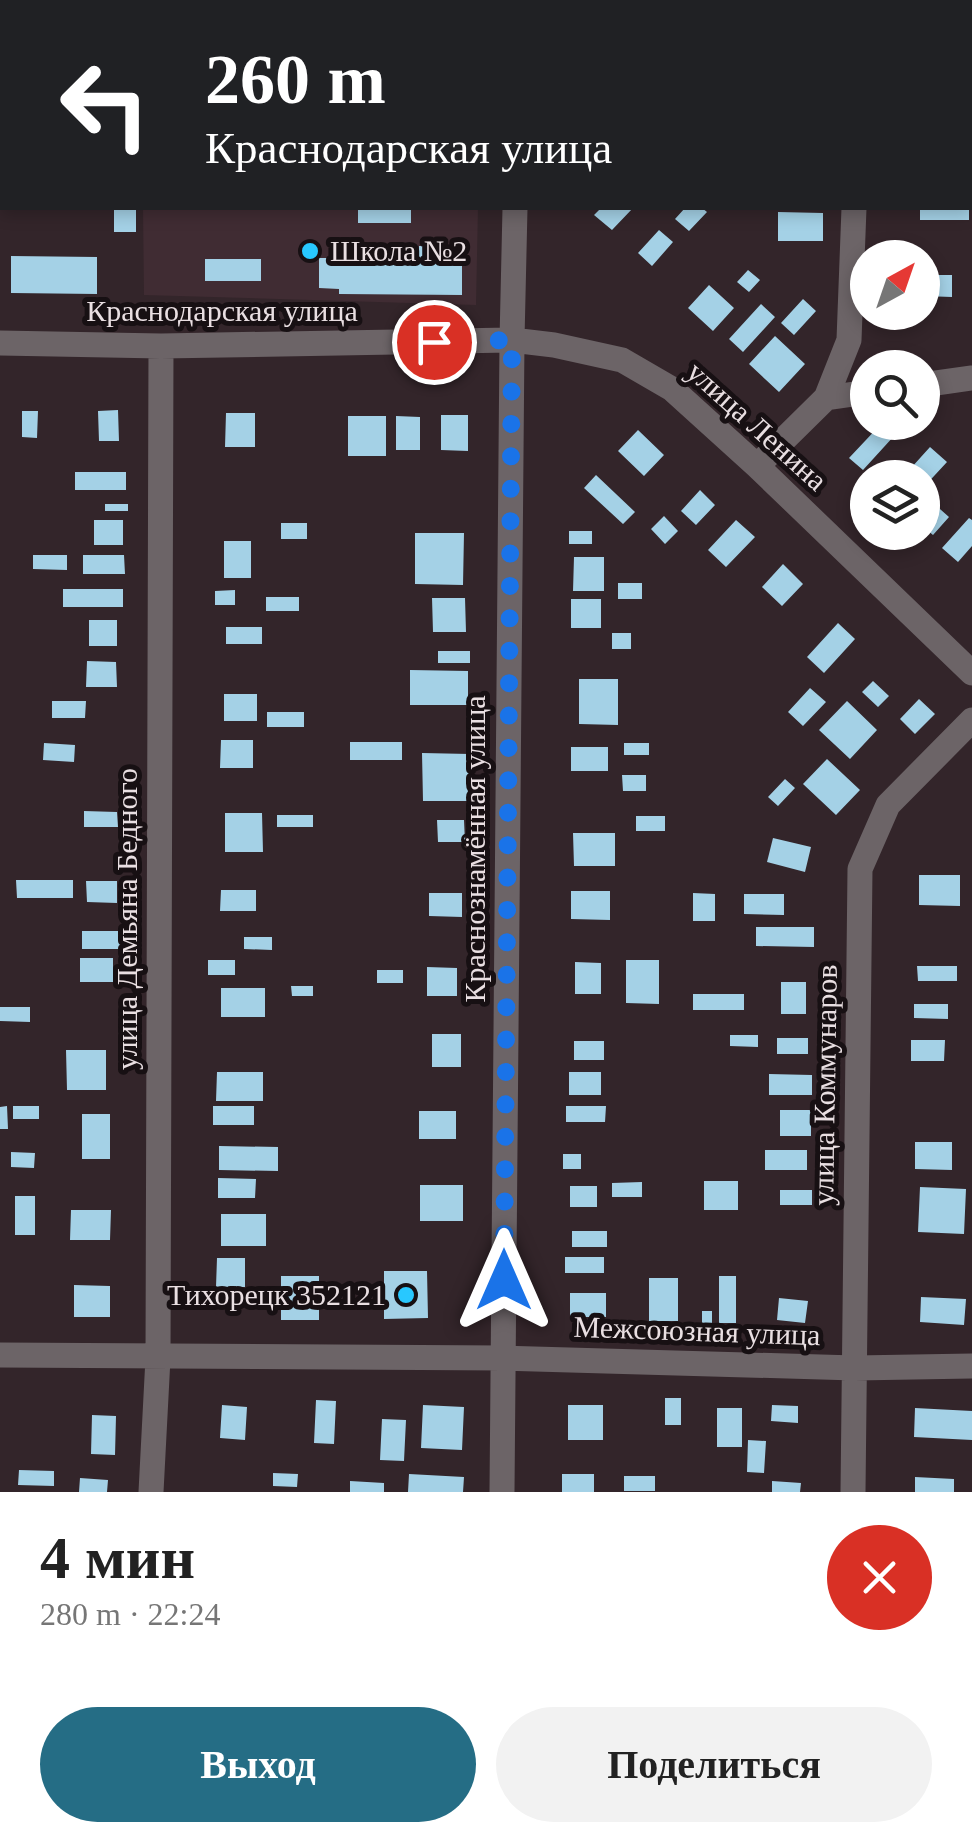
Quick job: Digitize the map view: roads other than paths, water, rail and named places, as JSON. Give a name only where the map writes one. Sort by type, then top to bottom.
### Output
[{"type":"street","name":"Краснознамённая улица","points":[[502,1492],[515,210]]},
{"type":"street","points":[[757,466],[826,398],[849,340],[854,210]]},
{"type":"street","name":"Краснодарская улица","points":[[0,344],[162,346],[512,340],[622,360]]},
{"type":"street","name":"улица Демьяна Бедного","points":[[151,1492],[158,1358],[162,346]]},
{"type":"street","name":"улица Ленина","points":[[622,360],[672,389],[972,673]]},
{"type":"street","points":[[940,382],[972,378]]},
{"type":"street","points":[[826,398],[850,395]]},
{"type":"street","name":"улица Коммунаров","points":[[853,1492],[860,869],[888,804],[972,720]]},
{"type":"street","name":"Межсоюзная улица","points":[[0,1355],[503,1358],[855,1368],[972,1366]]},
{"type":"place","name":"Школа №2","points":[[310,251]]},
{"type":"place","name":"Тихорецк 352121","points":[[406,1295]]}]
